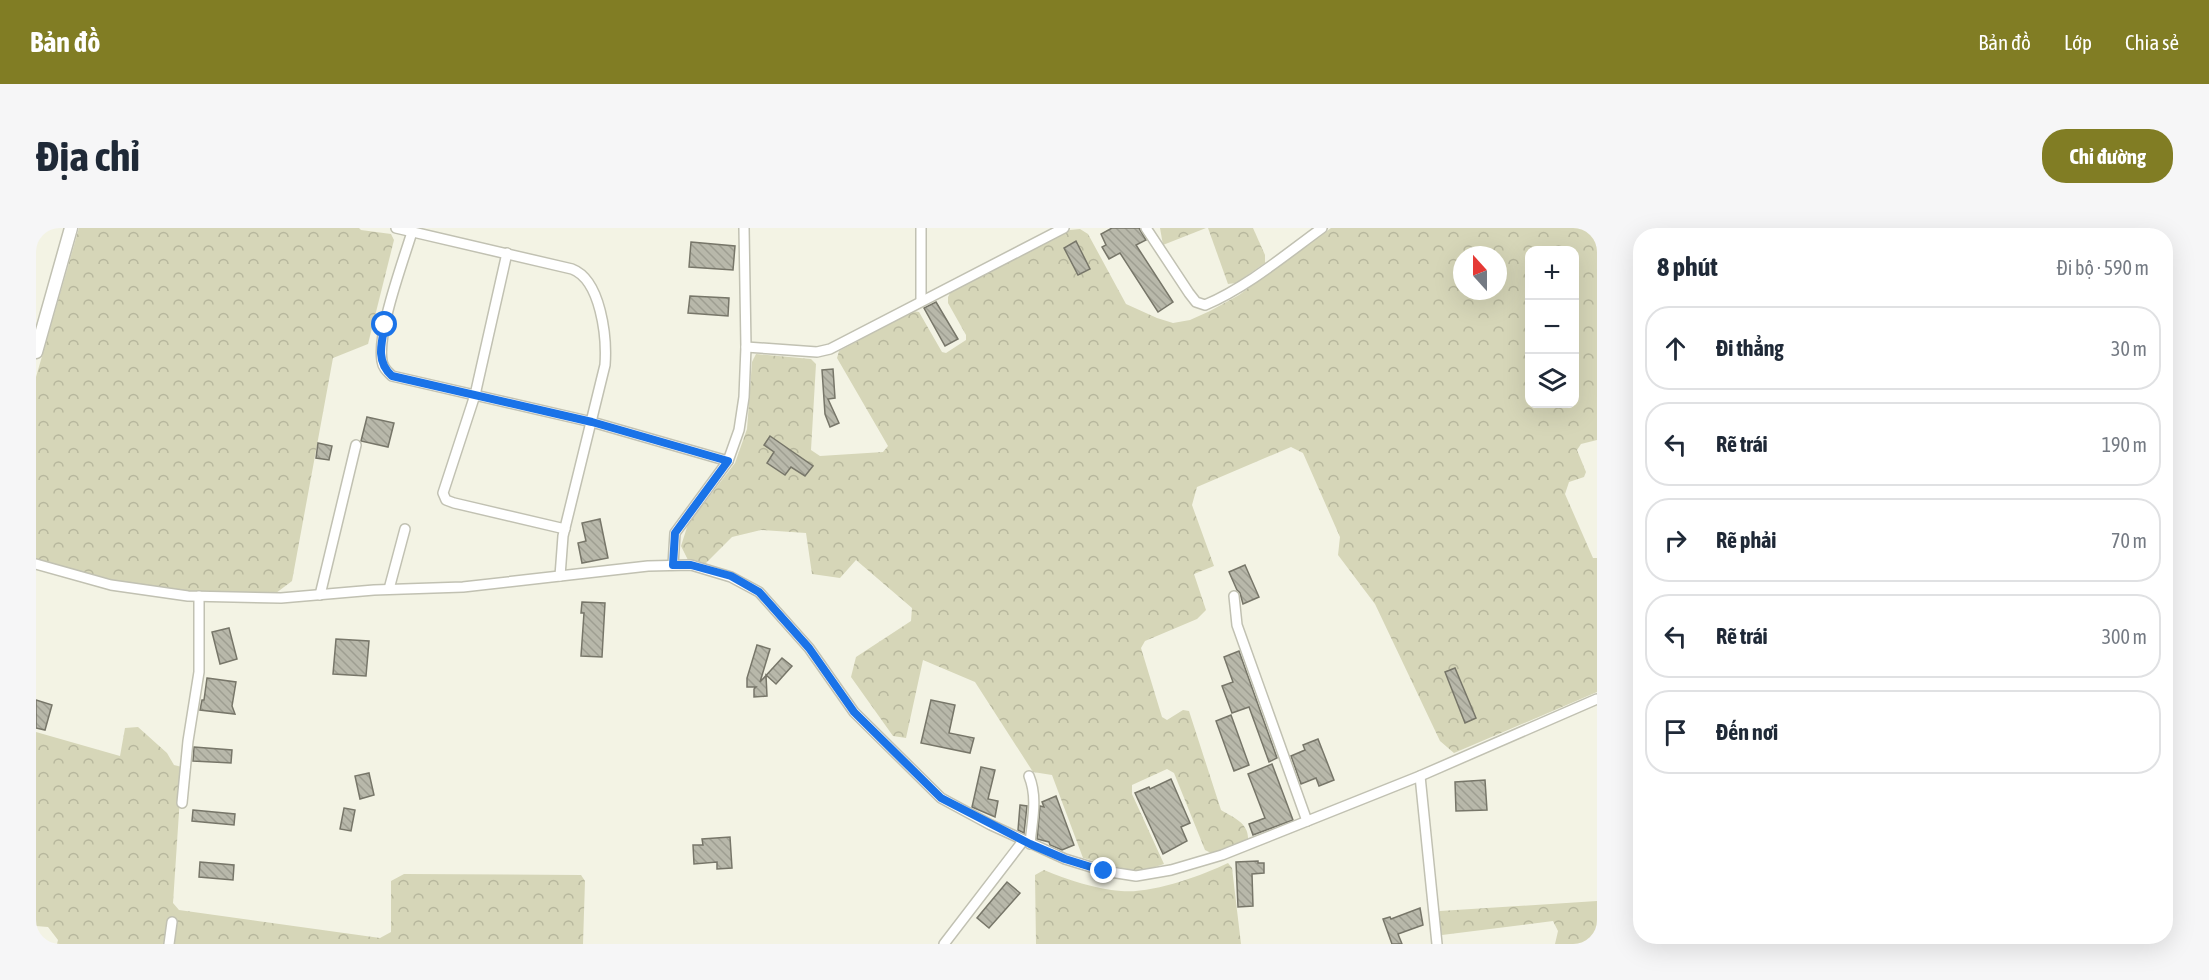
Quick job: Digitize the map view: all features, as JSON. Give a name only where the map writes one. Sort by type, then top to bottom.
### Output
[{"type":"street","points":[[36,352],[71,228]]},
{"type":"street","points":[[396,228],[572,269],[582,273],[590,281],[607,346],[592,422],[565,529],[560,576]]},
{"type":"street","points":[[673,565],[675,533],[728,461],[739,430],[744,397],[746,347],[744,228]]},
{"type":"street","points":[[921,228],[921,302]]},
{"type":"street","points":[[746,347],[818,352],[830,350],[1064,228]]},
{"type":"street","points":[[1146,228],[1189,293],[1196,302],[1205,305],[1277,261],[1322,228]]},
{"type":"street","points":[[412,232],[382,342],[382,360],[385,369],[392,376],[592,422],[728,461]]},
{"type":"street","points":[[507,253],[494,320],[475,395],[443,493],[446,500],[454,503],[565,529]]},
{"type":"street","points":[[320,595],[356,445]]},
{"type":"street","points":[[389,589],[405,529]]},
{"type":"street","points":[[36,564],[111,585],[199,596],[282,598],[389,589],[463,587],[648,566],[691,565],[731,576],[759,592],[809,648],[854,712],[941,798],[1065,859],[1104,871],[1136,876],[1171,870],[1221,855],[1420,776],[1597,699]]},
{"type":"street","points":[[182,803],[188,741],[199,672],[199,596]]},
{"type":"street","points":[[1234,596],[1237,625],[1307,821]]},
{"type":"street","points":[[944,944],[1027,842],[1034,799],[1034,788],[1029,776]]},
{"type":"street","points":[[1420,776],[1437,944]]},
{"type":"street","points":[[169,944],[172,922]]},
{"type":"green space","points":[[79,228],[359,228],[391,234],[394,240],[368,344],[333,358],[292,581],[276,593],[188,591],[114,580],[36,559],[36,377]]},
{"type":"green space","points":[[1160,228],[1206,228],[1163,245]]},
{"type":"green space","points":[[1208,228],[1253,228],[1265,255],[1265,263],[1236,283],[1228,284]]},
{"type":"green space","points":[[1331,228],[1597,228],[1597,440],[1581,444],[1577,450],[1586,472],[1584,477],[1569,482],[1565,494],[1593,558],[1597,558],[1597,692],[1454,753],[1440,741],[1375,604],[1338,555],[1340,537],[1303,453],[1291,447],[1197,487],[1192,505],[1214,566],[1194,574],[1206,610],[1197,619],[1145,641],[1141,648],[1162,717],[1167,720],[1183,710],[1189,711],[1221,810],[1243,825],[1248,834],[1248,840],[1213,854],[1205,850],[1174,773],[1167,769],[1132,785],[1132,794],[1164,864],[1143,871],[1125,869],[1083,858],[1052,775],[1033,772],[975,682],[923,660],[906,738],[893,736],[851,677],[856,657],[911,621],[912,608],[856,560],[840,578],[812,574],[806,533],[761,530],[732,537],[704,565],[688,560],[681,546],[688,524],[735,463],[747,429],[752,362],[756,354],[811,359],[816,364],[811,450],[820,456],[883,452],[888,446],[837,358],[839,351],[913,311],[919,312],[942,352],[946,353],[966,340],[966,335],[948,303],[951,291],[1070,230],[1080,229],[1088,234],[1126,304],[1173,323],[1190,320],[1239,295]]},
{"type":"green space","points":[[138,727],[167,753],[174,765],[182,767],[173,903],[179,910],[380,938],[391,932],[391,881],[404,874],[581,875],[585,881],[583,944],[57,944],[58,940],[48,927],[36,926],[36,732],[120,756],[125,728]]},
{"type":"green space","points":[[1228,863],[1232,868],[1241,944],[1036,944],[1035,875],[1044,870],[1092,886],[1133,891],[1176,883]]},
{"type":"green space","points":[[1597,901],[1597,944],[1555,944],[1558,931],[1553,921],[1442,935],[1438,932],[1437,913],[1440,911]]},
{"type":"building","points":[[1112,228],[1139,228],[1146,240],[1136,245],[1173,302],[1158,312],[1120,253],[1109,259],[1102,247],[1106,245],[1101,234]]},
{"type":"building","points":[[1076,241],[1090,269],[1078,275],[1064,248]]},
{"type":"building","points":[[691,242],[735,246],[733,270],[689,267]]},
{"type":"building","points":[[690,296],[729,298],[728,316],[688,313]]},
{"type":"building","points":[[936,302],[958,339],[945,346],[924,308]]},
{"type":"building","points":[[833,369],[835,398],[828,399],[839,423],[830,427],[825,414],[822,370]]},
{"type":"building","points":[[367,417],[394,423],[388,447],[361,441]]},
{"type":"building","points":[[770,436],[813,466],[805,476],[791,467],[785,475],[767,463],[774,452],[764,445]]},
{"type":"building","points":[[318,443],[332,446],[329,460],[316,458]]},
{"type":"building","points":[[600,519],[608,558],[582,563],[578,543],[586,541],[582,523]]},
{"type":"building","points":[[1245,565],[1259,597],[1243,604],[1229,572]]},
{"type":"building","points":[[582,602],[605,603],[602,657],[581,656],[584,613],[581,613]]},
{"type":"building","points":[[229,628],[237,659],[220,664],[212,632]]},
{"type":"building","points":[[336,639],[369,641],[366,676],[333,674]]},
{"type":"building","points":[[757,645],[770,649],[760,682],[766,675],[767,696],[754,697],[756,687],[747,687],[747,678]]},
{"type":"building","points":[[1239,651],[1277,758],[1269,762],[1249,707],[1232,713],[1222,686],[1233,682],[1224,657]]},
{"type":"building","points":[[782,658],[792,666],[776,684],[766,675]]},
{"type":"building","points":[[1455,668],[1476,718],[1465,723],[1445,672]]},
{"type":"building","points":[[207,678],[236,682],[232,706],[235,714],[200,710]]},
{"type":"building","points":[[36,700],[52,705],[45,730],[36,728]]},
{"type":"building","points":[[931,700],[955,705],[949,733],[974,738],[970,753],[921,743]]},
{"type":"building","points":[[1231,715],[1249,765],[1234,771],[1216,721]]},
{"type":"building","points":[[1318,739],[1334,780],[1319,786],[1316,778],[1301,784],[1291,756],[1305,750],[1303,745]]},
{"type":"building","points":[[194,747],[232,750],[231,763],[193,761]]},
{"type":"building","points":[[1272,764],[1293,820],[1253,835],[1249,824],[1265,818],[1248,774]]},
{"type":"building","points":[[981,767],[995,770],[988,799],[998,801],[995,817],[972,807]]},
{"type":"building","points":[[369,773],[374,795],[360,799],[355,776]]},
{"type":"building","points":[[1171,779],[1190,823],[1181,827],[1187,841],[1163,854],[1135,793]]},
{"type":"building","points":[[1485,780],[1487,810],[1456,811],[1455,782]]},
{"type":"building","points":[[1056,796],[1074,845],[1062,850],[1050,845],[1049,842],[1037,839],[1040,806],[1044,807],[1042,802]]},
{"type":"building","points":[[1020,805],[1027,806],[1024,833],[1018,830]]},
{"type":"building","points":[[344,808],[355,810],[351,831],[340,829]]},
{"type":"building","points":[[193,810],[235,814],[234,825],[192,821]]},
{"type":"building","points":[[730,837],[732,868],[717,869],[717,862],[694,864],[693,845],[703,845],[702,839]]},
{"type":"building","points":[[1258,861],[1258,863],[1264,863],[1264,873],[1252,874],[1253,906],[1238,907],[1236,862]]},
{"type":"building","points":[[200,862],[234,865],[233,880],[199,877]]},
{"type":"building","points":[[1007,882],[1020,893],[989,928],[977,918]]},
{"type":"building","points":[[1420,908],[1423,925],[1398,934],[1402,944],[1392,944],[1383,919],[1390,917],[1391,919]]},
{"type":"route","points":[[385,325],[382,360],[385,369],[392,376],[592,422],[728,461],[675,533],[673,565],[691,565],[731,576],[759,592],[809,648],[854,712],[941,798],[1030,844],[1065,859],[1104,871]]}]
